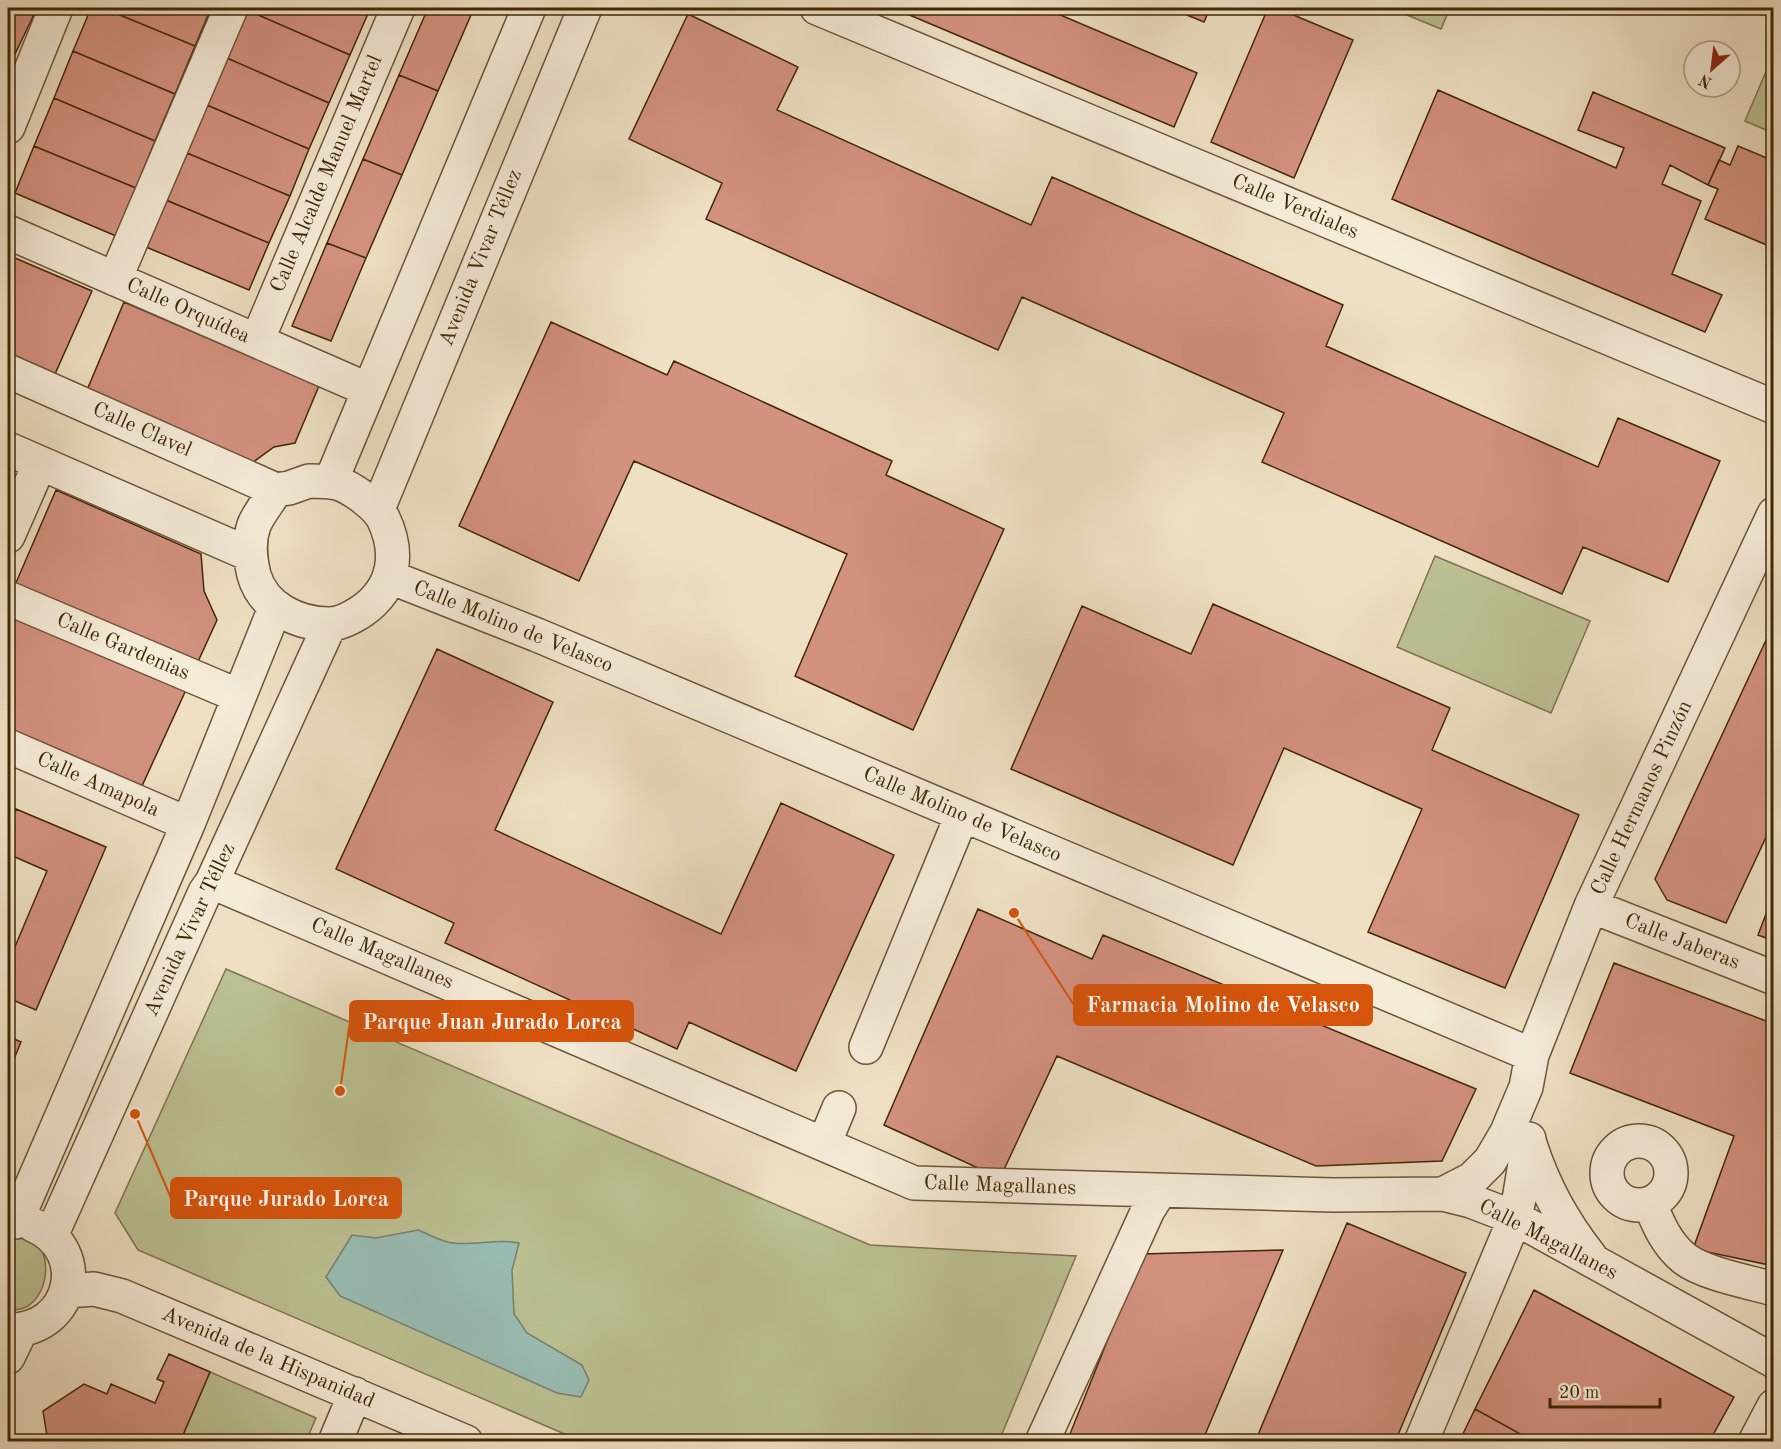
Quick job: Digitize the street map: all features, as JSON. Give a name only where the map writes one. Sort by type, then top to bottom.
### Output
[{"type":"street","points":[[8,127],[19,67],[57,8]]},
{"type":"street","points":[[115,279],[231,8]]},
{"type":"street","name":"Calle Alcalde Manuel Martel","points":[[257,341],[398,8]]},
{"type":"street","points":[[331,481],[529,8]]},
{"type":"street","name":"Avenida Vivar Téllez","points":[[378,509],[585,8]]},
{"type":"street","name":"Calle Verdiales","points":[[818,8],[1773,407]]},
{"type":"street","name":"Calle Orquídea","points":[[8,232],[369,390]]},
{"type":"street","name":"Calle Clavel","points":[[8,371],[276,490]]},
{"type":"street","points":[[8,449],[249,554]]},
{"type":"street","points":[[8,536],[40,463]]},
{"type":"street","points":[[309,481],[331,481],[347,485],[378,509],[390,532],[393,559],[390,577],[372,604],[352,618],[330,624],[290,617],[275,608],[256,583],[249,554],[255,525],[276,490],[309,481]]},
{"type":"street","name":"Calle Hermanos Pinzón","points":[[1526,1087],[1532,1055],[1591,906],[1773,514]]},
{"type":"street","name":"Calle Molino de Velasco","points":[[390,577],[537,635],[1532,1055]]},
{"type":"street","name":"Calle Gardenias","points":[[8,598],[239,696]]},
{"type":"street","name":"Avenida Vivar Téllez","points":[[12,1222],[188,824],[275,608]]},
{"type":"street","name":"Avenida Vivar Téllez","points":[[51,1236],[330,624]]},
{"type":"street","name":"Calle Amapola","points":[[8,746],[188,824]]},
{"type":"street","points":[[866,1047],[962,815]]},
{"type":"street","name":"Calle Magallanes","points":[[212,882],[914,1183],[1160,1191],[1443,1194],[1471,1201],[1515,1218],[1773,1361]]},
{"type":"street","name":"Calle Jaberas","points":[[1591,906],[1773,978]]},
{"type":"street","points":[[1421,1442],[1515,1218],[1528,1139],[1526,1087]]},
{"type":"street","points":[[1443,1194],[1472,1179],[1490,1161],[1507,1132],[1526,1087]]},
{"type":"street","points":[[824,1144],[840,1108]]},
{"type":"street","points":[[1528,1139],[1539,1174],[1574,1234],[1595,1262]]},
{"type":"street","points":[[1042,1442],[1148,1210],[1160,1191]]},
{"type":"street","points":[[1650,1204],[1670,1244],[1686,1260],[1712,1271],[1773,1289]]},
{"type":"street","points":[[12,1222],[28,1223],[51,1236],[66,1261],[68,1276],[66,1291],[60,1305],[50,1317],[12,1339]]},
{"type":"street","name":"Avenida de la Hispanidad","points":[[66,1291],[94,1289],[122,1296],[466,1442]]},
{"type":"street","points":[[335,1442],[355,1394]]},
{"type":"street","points":[[1755,1442],[1773,1406]]},
{"type":"green space","points":[[1390,8],[1450,8],[1441,29]]},
{"type":"green space","points":[[1773,55],[1774,133],[1745,121]]},
{"type":"green space","points":[[1435,556],[1590,621],[1551,713],[1397,647]]},
{"type":"green space","points":[[226,969],[870,1245],[1076,1256],[999,1441],[583,1442],[138,1250],[115,1213]]},
{"type":"green space","points":[[14,1235],[29,1237],[37,1243],[42,1252],[46,1272],[40,1293],[34,1301],[22,1309],[8,1310],[8,1237]]},
{"type":"green space","points":[[210,1372],[316,1418],[306,1441],[180,1442]]},
{"type":"water","points":[[418,1230],[453,1243],[502,1241],[519,1243],[512,1270],[514,1314],[527,1333],[582,1365],[589,1380],[581,1397],[557,1393],[340,1296],[326,1277],[352,1235],[376,1238]]},
{"type":"building","points":[[8,8],[37,8],[15,54],[8,51]]},
{"type":"building","points":[[91,8],[103,8],[195,46],[175,94],[73,51]]},
{"type":"building","points":[[103,8],[211,8],[195,46]]},
{"type":"building","points":[[248,8],[370,9],[350,55],[247,10]]},
{"type":"building","points":[[428,8],[474,8],[438,91],[399,75]]},
{"type":"building","points":[[893,8],[1044,8],[1197,73],[1174,127]]},
{"type":"building","points":[[1170,8],[1210,8],[1204,22]]},
{"type":"building","points":[[1268,8],[1277,8],[1353,40],[1294,178],[1211,142]]},
{"type":"building","points":[[247,10],[350,55],[329,103],[227,58]]},
{"type":"building","points":[[688,14],[798,67],[777,110],[1031,225],[1052,177],[1343,305],[1326,346],[1598,467],[1618,418],[1720,461],[1668,582],[1583,547],[1562,594],[1262,462],[1284,413],[1022,297],[998,350],[706,219],[722,183],[629,139]]},
{"type":"building","points":[[73,51],[175,94],[155,141],[54,98]]},
{"type":"building","points":[[227,58],[329,103],[309,149],[207,105]]},
{"type":"building","points":[[399,75],[438,91],[402,175],[363,159]]},
{"type":"building","points":[[1438,90],[1616,168],[1624,148],[1578,130],[1593,92],[1725,148],[1708,185],[1670,165],[1662,184],[1701,201],[1672,274],[1722,295],[1705,332],[1392,199]]},
{"type":"building","points":[[54,98],[155,141],[136,188],[34,146]]},
{"type":"building","points":[[207,105],[309,149],[290,196],[187,153]]},
{"type":"building","points":[[34,146],[136,188],[116,236],[15,193]]},
{"type":"building","points":[[1738,146],[1774,161],[1774,248],[1705,219],[1718,189],[1708,185],[1719,160],[1730,165]]},
{"type":"building","points":[[187,153],[290,196],[269,243],[166,200]]},
{"type":"building","points":[[363,159],[402,175],[366,258],[327,243]]},
{"type":"building","points":[[166,200],[269,243],[249,290],[146,247]]},
{"type":"building","points":[[327,243],[366,258],[331,341],[292,326]]},
{"type":"building","points":[[8,255],[92,291],[55,374],[8,353]]},
{"type":"building","points":[[124,302],[319,386],[295,443],[274,447],[252,463],[87,390]]},
{"type":"building","points":[[551,322],[667,375],[674,361],[892,461],[886,475],[1004,529],[913,730],[795,676],[847,554],[634,461],[579,581],[459,526]]},
{"type":"building","points":[[56,490],[201,554],[204,591],[217,620],[196,666],[15,585]]},
{"type":"building","points":[[1213,604],[1450,708],[1432,750],[1579,815],[1505,988],[1368,932],[1422,809],[1284,748],[1233,865],[1011,769],[1082,606],[1191,654]]},
{"type":"building","points":[[8,612],[186,690],[142,786],[8,728]]},
{"type":"building","points":[[1774,623],[1774,820],[1726,923],[1667,900],[1655,879]]},
{"type":"building","points":[[437,649],[553,702],[495,830],[721,934],[781,803],[894,855],[796,1071],[689,1022],[677,1049],[445,943],[454,923],[336,869]]},
{"type":"building","points":[[16,809],[106,847],[36,1010],[8,998],[8,946],[14,949],[47,871],[8,854],[8,828]]},
{"type":"building","points":[[1774,893],[1774,941],[1758,935]]},
{"type":"building","points":[[978,909],[1092,959],[1103,935],[1476,1089],[1442,1161],[1316,1166],[1057,1056],[1000,1178],[884,1125]]},
{"type":"building","points":[[1614,963],[1774,1024],[1774,1266],[1693,1249],[1734,1136],[1570,1073]]},
{"type":"building","points":[[8,1036],[21,1042],[8,1074]]},
{"type":"building","points":[[1347,1223],[1466,1273],[1395,1442],[1255,1442]]},
{"type":"building","points":[[1283,1250],[1202,1442],[1075,1442],[1068,1439],[1142,1254]]},
{"type":"building","points":[[1534,1290],[1734,1397],[1709,1442],[1535,1442],[1475,1409]]},
{"type":"building","points":[[169,1354],[210,1372],[180,1442],[48,1442],[43,1411],[84,1384],[107,1394],[111,1384],[155,1403],[164,1382],[157,1379]]},
{"type":"building","points":[[1475,1409],[1535,1442],[1459,1442]]},
{"type":"place","name":"Farmacia Molino de Velasco","points":[[1014,913]]},
{"type":"place","name":"Parque Juan Jurado Lorca","points":[[340,1091]]},
{"type":"place","name":"Parque Jurado Lorca","points":[[135,1114]]}]
